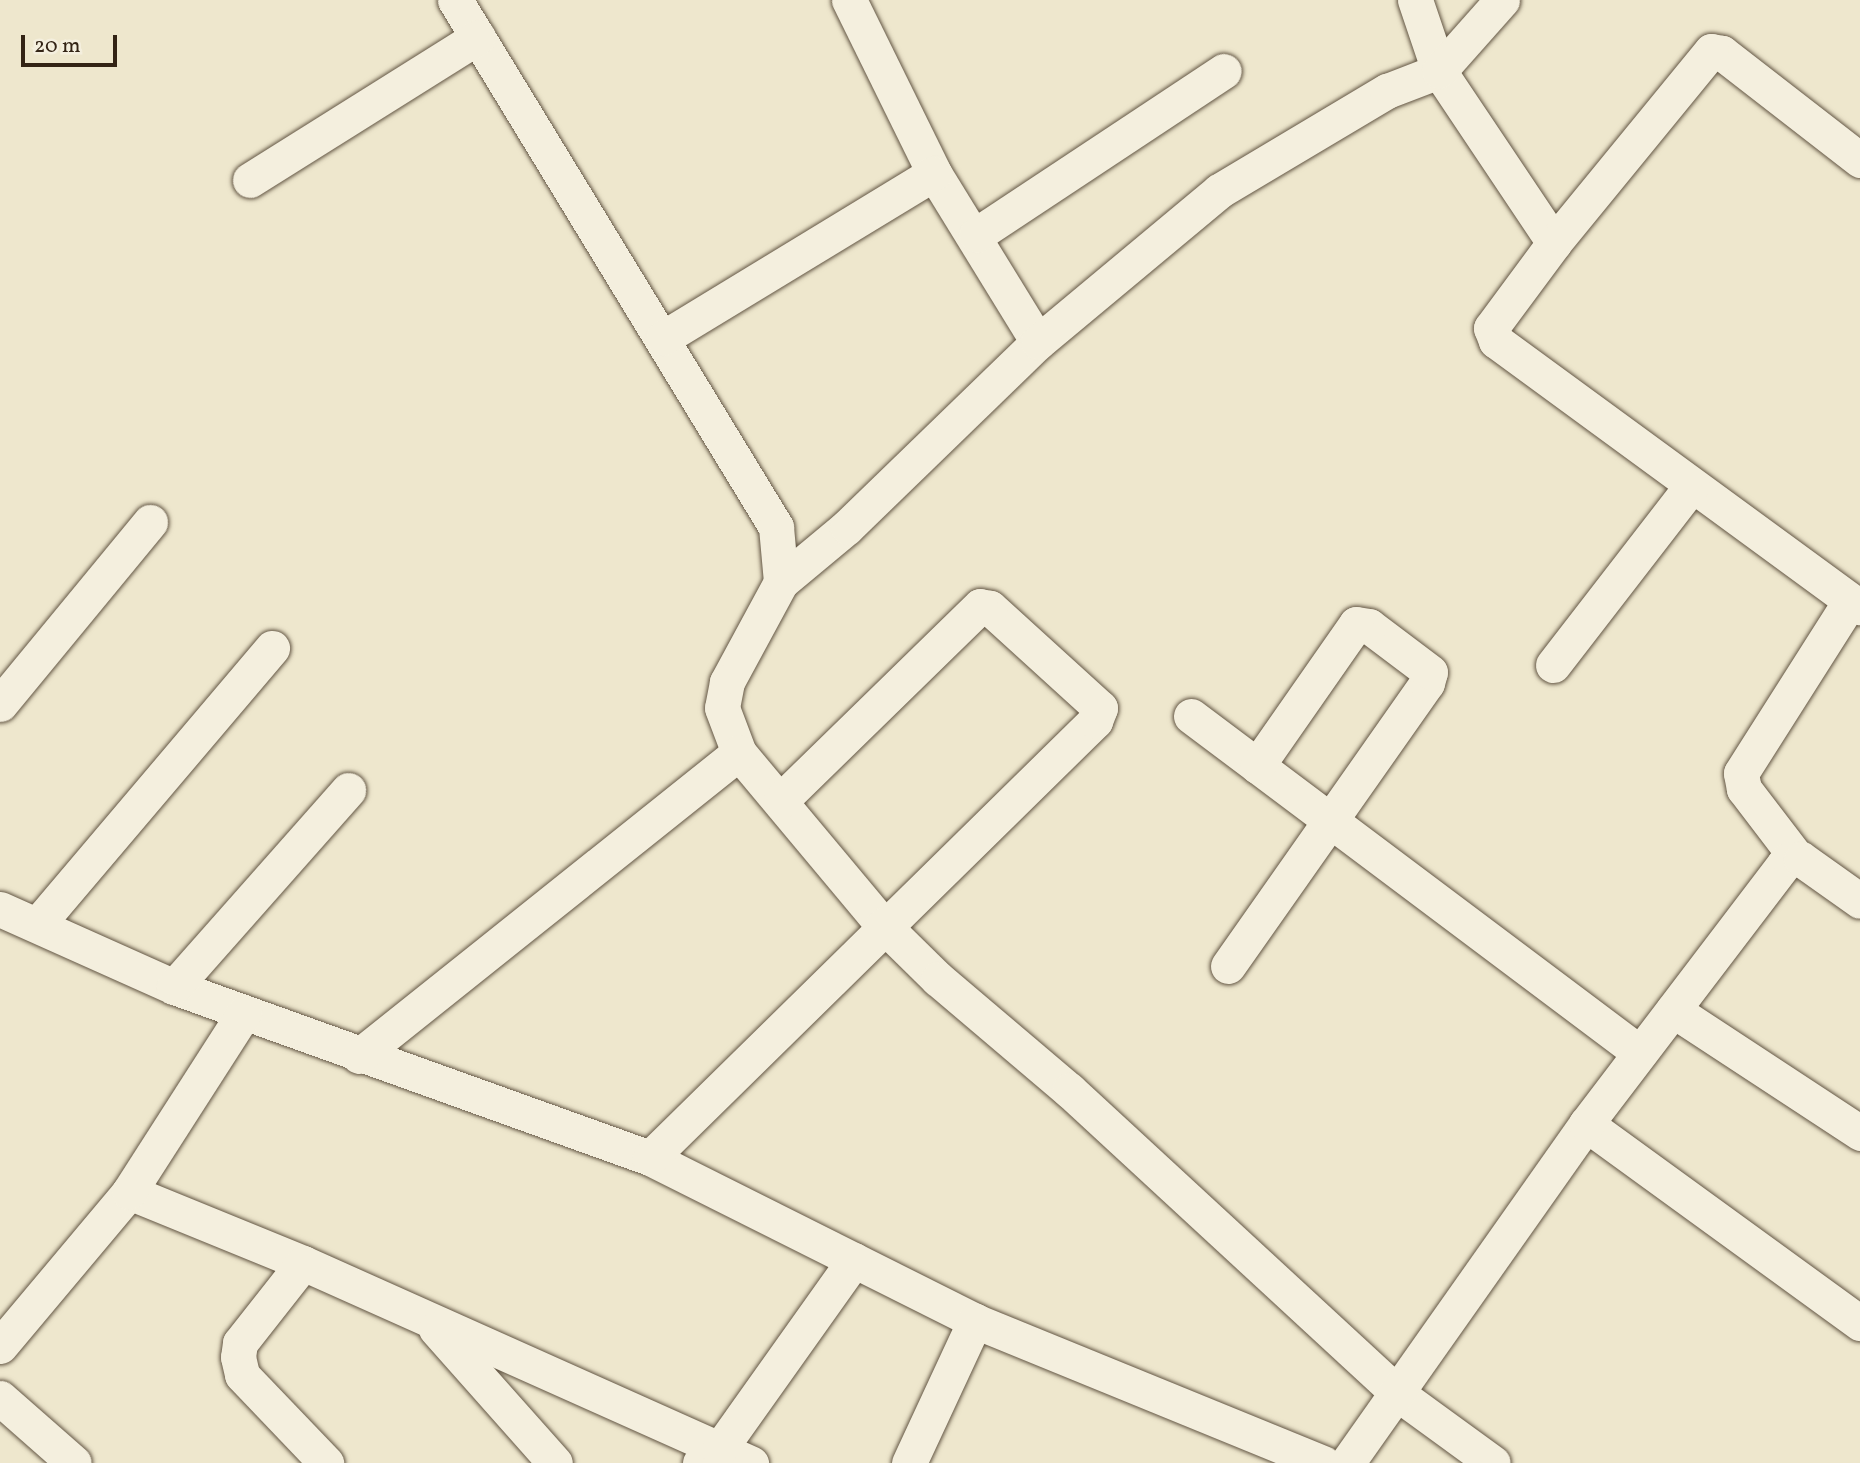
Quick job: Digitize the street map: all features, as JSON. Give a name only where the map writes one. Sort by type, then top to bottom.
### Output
[{"type":"street","points":[[455,0],[776,527],[781,582]]},
{"type":"street","points":[[849,0],[934,173],[976,235],[1038,342]]},
{"type":"street","points":[[1415,0],[1439,72],[1554,243]]},
{"type":"street","points":[[1493,1463],[1398,1394],[1069,1090],[938,979],[883,925],[738,753],[722,708],[727,682],[781,582],[847,527],[1038,342],[1219,191],[1264,160],[1387,91],[1439,72],[1502,0]]},
{"type":"street","points":[[250,180],[478,37]]},
{"type":"street","points":[[1860,160],[1722,53],[1711,51],[1554,243],[1495,318],[1491,328],[1496,341],[1855,604],[1741,773],[1744,789],[1796,857],[1860,901]]},
{"type":"street","points":[[976,235],[1224,71]]},
{"type":"street","points":[[663,338],[934,173]]},
{"type":"street","points":[[1553,666],[1692,485]]},
{"type":"street","points":[[0,704],[150,522]]},
{"type":"street","points":[[650,1158],[883,925],[1095,721],[1100,713],[1097,702],[990,608],[979,606],[780,801]]},
{"type":"street","points":[[1228,966],[1427,683],[1430,672],[1426,666],[1369,626],[1356,624],[1257,766]]},
{"type":"street","points":[[38,924],[272,648]]},
{"type":"street","points":[[1191,716],[1640,1053]]},
{"type":"street","points":[[359,1056],[738,753]]},
{"type":"street","points":[[174,987],[348,790]]},
{"type":"street","points":[[1347,1463],[1586,1124],[1784,864],[1796,857]]},
{"type":"street","points":[[0,909],[174,987],[359,1056],[650,1158],[975,1321],[1323,1463]]},
{"type":"street","points":[[1673,1010],[1860,1133]]},
{"type":"street","points":[[0,1346],[129,1192],[244,1013]]},
{"type":"street","points":[[1586,1124],[1860,1323]]},
{"type":"street","points":[[129,1192],[427,1319],[709,1456],[751,1463]]},
{"type":"street","points":[[709,1456],[854,1260]]},
{"type":"street","points":[[303,1264],[240,1343],[238,1357],[242,1375],[326,1463]]},
{"type":"street","points":[[427,1319],[555,1463]]},
{"type":"street","points":[[909,1463],[975,1321]]},
{"type":"street","points":[[0,1398],[74,1463]]}]
